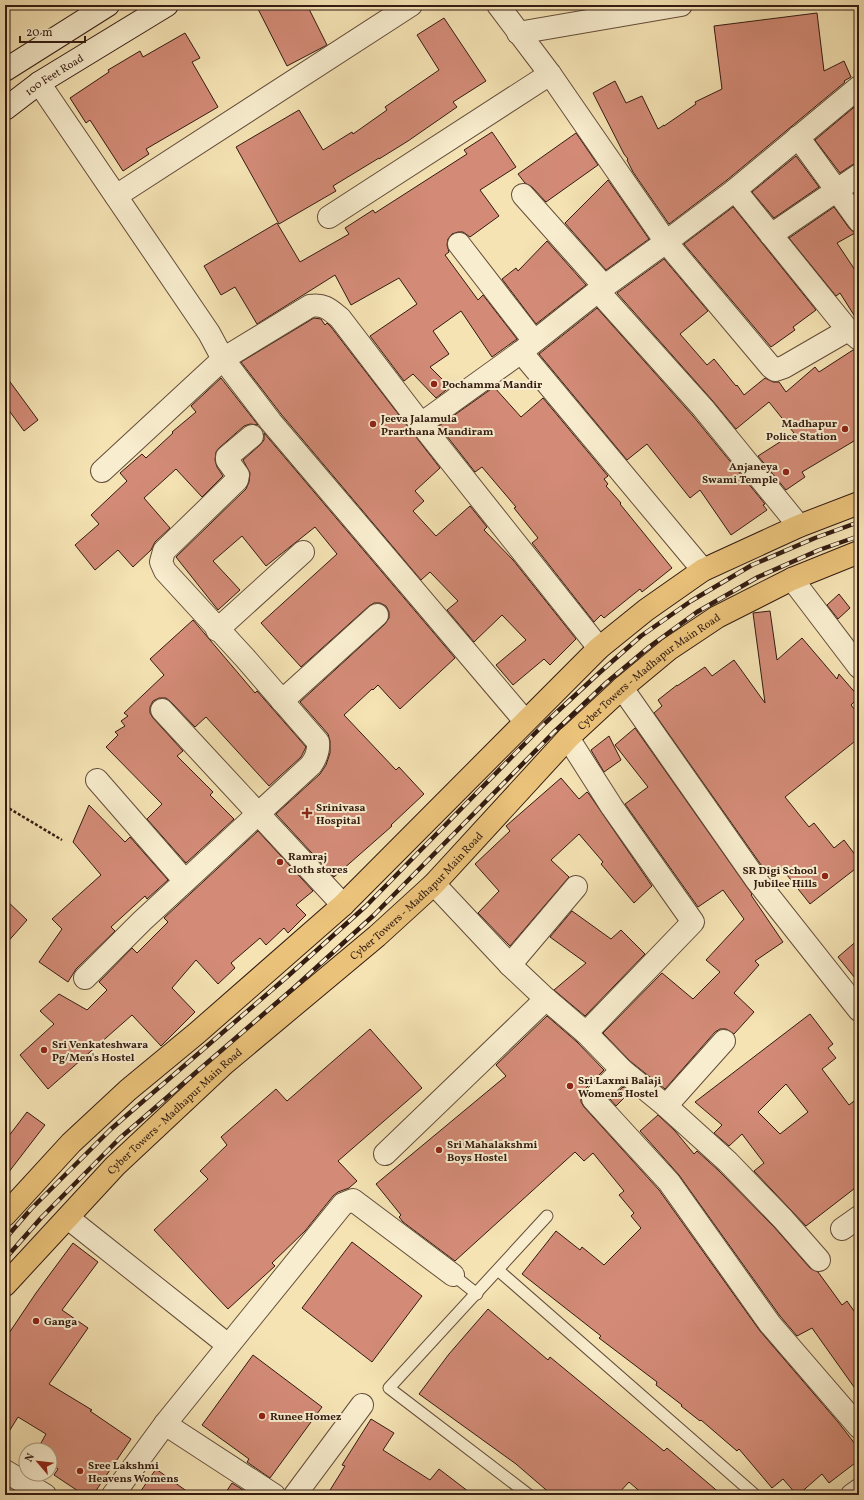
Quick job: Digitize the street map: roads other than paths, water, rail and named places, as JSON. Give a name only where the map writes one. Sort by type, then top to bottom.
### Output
[{"type":"main road","points":[[5,1215],[71,1143],[128,1090],[197,1033],[343,905],[599,648],[646,610],[703,570],[800,526],[859,502]]},
{"type":"main road","name":"Cyber Towers - Madhapur Main Road","points":[[5,1285],[115,1166],[225,1064],[377,936],[434,884],[568,738],[622,688],[670,649],[717,617],[792,579],[859,552]]},
{"type":"street","points":[[6,66],[108,5]]},
{"type":"street","name":"100 Feet Road","points":[[5,109],[39,83],[167,5]]},
{"type":"street","points":[[116,196],[411,5]]},
{"type":"street","points":[[498,5],[550,74],[666,242],[771,367],[775,370],[784,367],[853,335],[735,190]]},
{"type":"street","points":[[518,33],[681,5]]},
{"type":"street","points":[[329,217],[550,74]]},
{"type":"street","points":[[39,83],[209,333],[223,359],[271,422],[525,721]]},
{"type":"street","points":[[422,424],[528,347],[601,288],[666,242],[735,190],[859,86]]},
{"type":"street","points":[[798,137],[859,221]]},
{"type":"street","points":[[771,235],[859,175]]},
{"type":"street","points":[[523,195],[703,408],[800,526]]},
{"type":"street","points":[[458,244],[528,347],[703,570]]},
{"type":"street","points":[[102,471],[223,359],[310,306],[319,305],[326,307],[340,318],[599,648]]},
{"type":"street","points":[[85,978],[142,921],[258,815],[310,765],[317,754],[319,747],[318,742],[165,571],[161,562],[164,551],[237,480],[238,475],[227,460],[227,457],[252,436]]},
{"type":"street","points":[[217,630],[303,552]]},
{"type":"street","points":[[792,579],[859,667]]},
{"type":"street","points":[[282,701],[377,615]]},
{"type":"street","points":[[622,688],[757,880],[859,1010]]},
{"type":"street","points":[[162,710],[343,905]]},
{"type":"street","points":[[568,738],[612,807],[693,922],[586,1033]]},
{"type":"street","points":[[97,780],[185,881]]},
{"type":"street","points":[[434,884],[510,965],[546,999],[586,1033],[622,1070],[666,1106],[728,1162],[783,1219],[819,1260]]},
{"type":"street","points":[[510,965],[576,887]]},
{"type":"street","points":[[385,1154],[546,999]]},
{"type":"street","points":[[666,1106],[724,1041]]},
{"type":"street","points":[[622,1070],[593,1099],[669,1182],[770,1324],[859,1427]]},
{"type":"street","points":[[113,1495],[165,1424],[343,1204],[353,1200],[453,1275]]},
{"type":"street","points":[[842,1229],[859,1217]]},
{"type":"street","points":[[68,1218],[228,1345]]},
{"type":"street","points":[[295,1495],[362,1405]]},
{"type":"street","points":[[165,1424],[274,1495]]},
{"type":"street","points":[[5,1471],[45,1495]]},
{"type":"street","points":[[852,1495],[859,1490]]},
{"type":"lane","points":[[529,1495],[390,1388],[547,1216]]},
{"type":"lane","points":[[498,1270],[755,1495]]},
{"type":"lane","points":[[453,1275],[477,1294]]},
{"type":"railway","points":[[5,1239],[31,1209],[111,1129],[288,976],[366,906],[544,724],[641,636],[691,601],[752,565],[815,538],[859,522]]},
{"type":"railway","points":[[5,1259],[41,1218],[120,1138],[296,986],[374,915],[553,733],[606,683],[649,647],[697,612],[758,577],[819,550],[859,536]]},
{"type":"place","name":"Pochamma Mandir","points":[[434,384]]},
{"type":"place","name":"Jeeva Jalamula Prarthana Mandiram","points":[[373,424]]},
{"type":"place","name":"Madhapur Police Station","points":[[845,429]]},
{"type":"place","name":"Anjaneya Swami Temple","points":[[786,472]]},
{"type":"place","name":"Srinivasa Hospital","points":[[307,813]]},
{"type":"place","name":"Ramraj cloth stores","points":[[280,862]]},
{"type":"place","name":"SR Digi School Jubilee Hills","points":[[825,876]]},
{"type":"place","name":"Sri Venkateshwara Pg/Men's Hostel","points":[[44,1050]]},
{"type":"place","name":"Sri Laxmi Balaji Womens Hostel","points":[[570,1086]]},
{"type":"place","name":"Sri Mahalakshmi Boys Hostel","points":[[439,1150]]},
{"type":"place","name":"Ganga","points":[[36,1321]]},
{"type":"place","name":"Runee Homez","points":[[262,1416]]},
{"type":"place","name":"Sree Lakshmi Heavens Womens","points":[[80,1471]]}]
